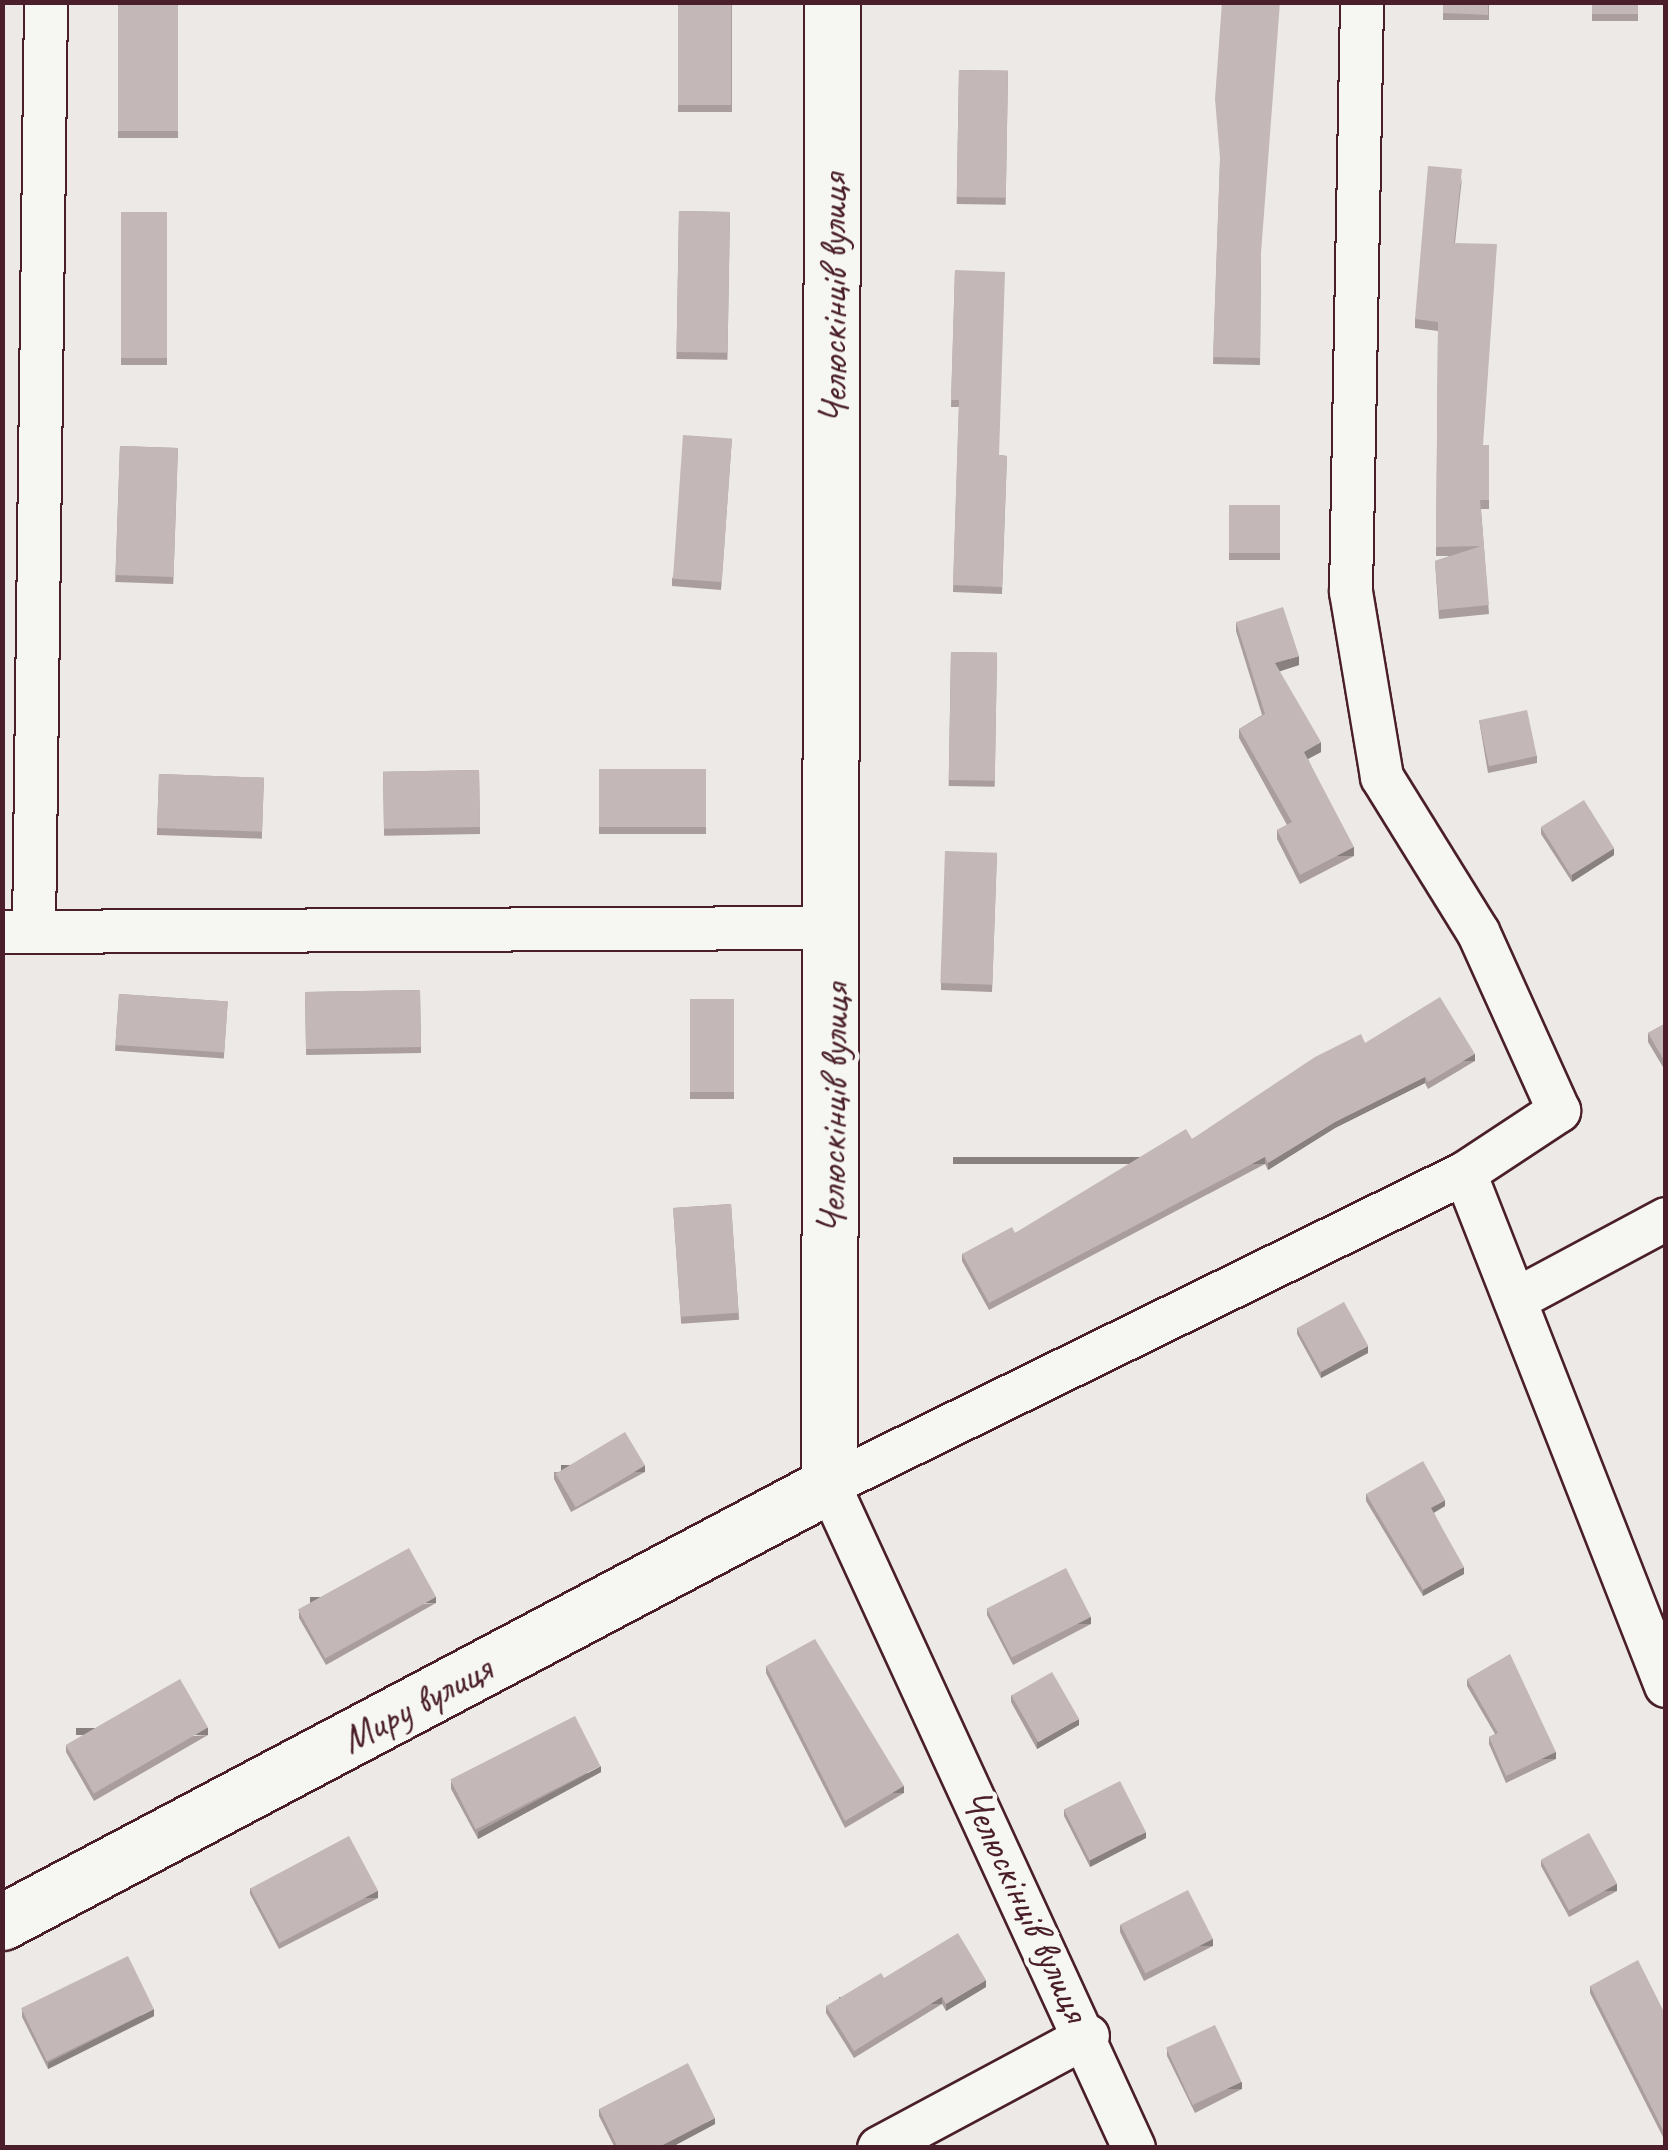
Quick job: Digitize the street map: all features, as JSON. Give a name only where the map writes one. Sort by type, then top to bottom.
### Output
[{"type":"main road","name":"Челюскінців вулиця","points":[[829,1485],[835,928],[832,2]]},
{"type":"main road","name":"Миру вулиця","points":[[2,1922],[829,1485]]},
{"type":"street","points":[[46,2],[18,932],[835,928]]},
{"type":"street","points":[[829,1485],[1465,1173],[1558,1112],[1478,932],[1382,778],[1350,592],[1362,2]]},
{"type":"street","points":[[1465,1173],[1666,1686]]},
{"type":"street","points":[[1515,1300],[1666,1220]]},
{"type":"street","name":"Челюскінців вулиця","points":[[829,1485],[1088,2036],[1134,2148]]},
{"type":"street","points":[[879,2148],[1088,2036]]},
{"type":"building","points":[[118,2],[178,2],[178,131],[118,131]]},
{"type":"building","points":[[678,2],[731,2],[731,105],[678,105]]},
{"type":"building","points":[[1222,2],[1280,2],[1261,253],[1260,358],[1213,357],[1220,158],[1215,99]]},
{"type":"building","points":[[1443,2],[1488,2],[1488,15],[1443,13]]},
{"type":"building","points":[[1592,2],[1638,2],[1638,14],[1592,14]]},
{"type":"building","points":[[959,70],[1008,71],[1006,198],[957,197]]},
{"type":"building","points":[[1428,166],[1462,169],[1454,243],[1497,244],[1483,445],[1489,445],[1489,500],[1480,500],[1489,605],[1439,610],[1435,561],[1481,546],[1436,547],[1438,322],[1415,319]]},
{"type":"building","points":[[679,211],[730,212],[728,353],[677,352]]},
{"type":"building","points":[[121,212],[167,212],[167,358],[121,358]]},
{"type":"building","points":[[955,270],[1005,272],[999,455],[1007,456],[1002,587],[953,585],[959,400],[951,400]]},
{"type":"building","points":[[683,435],[732,438],[722,582],[673,579]]},
{"type":"building","points":[[120,446],[178,448],[173,577],[115,575]]},
{"type":"building","points":[[1229,505],[1280,505],[1280,553],[1229,553]]},
{"type":"building","points":[[1283,607],[1299,656],[1275,663],[1321,742],[1304,752],[1354,847],[1300,875],[1277,830],[1292,822],[1239,729],[1265,714],[1236,622]]},
{"type":"building","points":[[951,652],[997,653],[995,781],[949,780]]},
{"type":"building","points":[[1527,710],[1537,756],[1489,766],[1479,720]]},
{"type":"building","points":[[599,769],[706,769],[706,827],[599,827]]},
{"type":"building","points":[[479,770],[480,827],[384,829],[383,772]]},
{"type":"building","points":[[159,774],[264,778],[262,832],[157,828]]},
{"type":"building","points":[[1584,800],[1614,848],[1571,875],[1541,827]]},
{"type":"building","points":[[945,851],[997,853],[992,985],[940,983]]},
{"type":"building","points":[[420,990],[421,1047],[306,1049],[305,992]]},
{"type":"building","points":[[119,994],[228,1002],[224,1052],[115,1045]]},
{"type":"building","points":[[1440,997],[1475,1054],[1428,1082],[1425,1077],[1335,1122],[1268,1163],[1265,1157],[989,1303],[962,1254],[1012,1227],[1015,1233],[1186,1129],[1192,1139],[1315,1057],[1361,1034],[1365,1043]]},
{"type":"building","points":[[690,999],[734,999],[734,1092],[690,1092]]},
{"type":"building","points":[[1666,1023],[1666,1064],[1648,1033]]},
{"type":"building","points":[[731,1204],[739,1313],[681,1317],[673,1208]]},
{"type":"building","points":[[1344,1302],[1368,1346],[1321,1372],[1297,1328]]},
{"type":"building","points":[[625,1432],[645,1465],[576,1507],[556,1474]]},
{"type":"building","points":[[1423,1461],[1445,1500],[1431,1508],[1464,1567],[1423,1590],[1366,1494]]},
{"type":"building","points":[[409,1548],[436,1597],[325,1659],[298,1610]]},
{"type":"building","points":[[1066,1568],[1091,1617],[1012,1657],[987,1608]]},
{"type":"building","points":[[815,1639],[904,1786],[845,1821],[766,1666]]},
{"type":"building","points":[[1510,1654],[1556,1752],[1506,1776],[1489,1737],[1498,1733],[1467,1679]]},
{"type":"building","points":[[1052,1672],[1079,1719],[1038,1742],[1011,1696]]},
{"type":"building","points":[[180,1679],[208,1727],[94,1793],[66,1745]]},
{"type":"building","points":[[575,1716],[600,1766],[476,1829],[450,1780]]},
{"type":"building","points":[[1120,1781],[1146,1832],[1090,1860],[1064,1810]]},
{"type":"building","points":[[1589,1833],[1617,1884],[1569,1910],[1541,1860]]},
{"type":"building","points":[[349,1836],[378,1891],[279,1943],[250,1889]]},
{"type":"building","points":[[1188,1890],[1213,1939],[1145,1974],[1120,1925]]},
{"type":"building","points":[[958,1933],[986,1980],[946,2004],[942,1997],[854,2051],[826,2006],[881,1973],[884,1978]]},
{"type":"building","points":[[128,1956],[154,2009],[47,2061],[21,2008]]},
{"type":"building","points":[[1638,1960],[1666,2016],[1666,2136],[1590,1986]]},
{"type":"building","points":[[1215,2025],[1242,2082],[1193,2105],[1166,2048]]},
{"type":"building","points":[[688,2063],[715,2118],[657,2148],[618,2148],[599,2109]]}]
